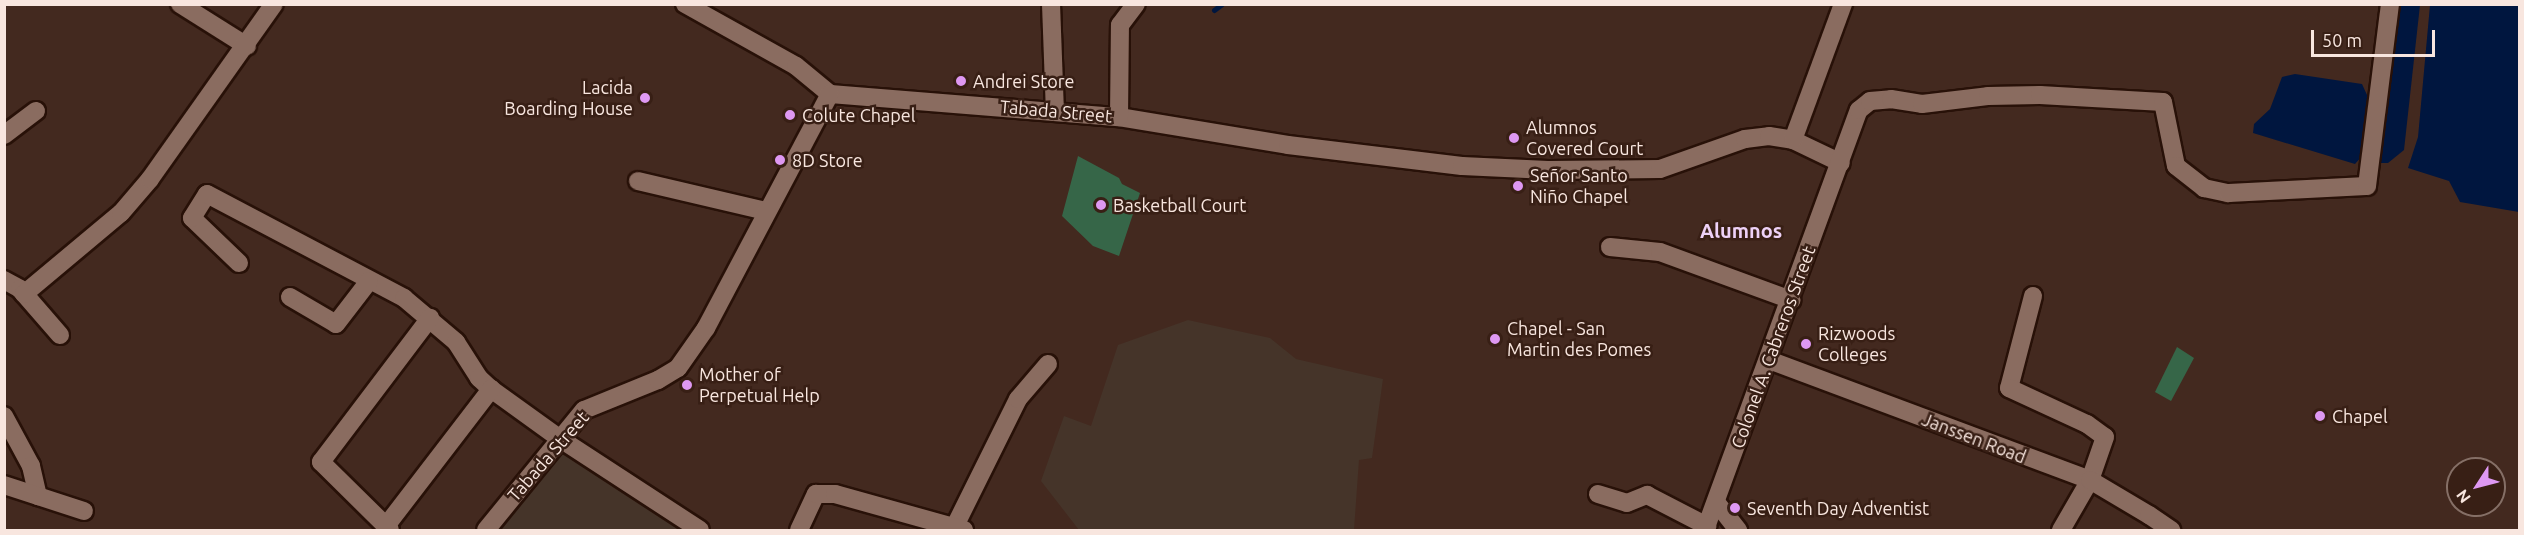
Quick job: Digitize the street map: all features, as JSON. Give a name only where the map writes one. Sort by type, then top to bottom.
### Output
[{"type":"street","points":[[180,4],[247,46]]},
{"type":"street","points":[[24,294],[121,213],[150,179],[247,46],[274,4]]},
{"type":"street","points":[[685,4],[796,66],[830,94]]},
{"type":"street","points":[[1051,4],[1055,111]]},
{"type":"street","points":[[1119,117],[1120,26],[1136,4]]},
{"type":"street","points":[[1793,140],[1843,4]]},
{"type":"street","name":"Colonel A. Cabreros Street","points":[[1706,528],[1859,110],[1870,101],[1891,99],[1922,104],[1988,96],[2040,95],[2163,102],[2176,166],[2204,188],[2228,193],[2367,186],[2390,4]]},
{"type":"street","name":"Tabada Street","points":[[486,531],[559,438],[584,410],[658,380],[678,368],[706,328],[830,94],[1119,117],[1288,145],[1513,169],[1660,169],[1745,139],[1769,136],[1793,140],[1841,163]]},
{"type":"street","points":[[4,135],[36,111]]},
{"type":"street","points":[[638,181],[766,211]]},
{"type":"street","points":[[239,263],[192,218],[207,194],[404,298],[456,342],[479,378],[491,389],[559,438],[700,531]]},
{"type":"street","points":[[1610,247],[1660,252],[1791,300]]},
{"type":"street","points":[[4,280],[24,294],[60,335]]},
{"type":"street","points":[[290,297],[336,324],[369,281]]},
{"type":"street","points":[[2033,296],[2009,388],[2102,432],[2105,437],[2090,480],[2061,531]]},
{"type":"street","points":[[430,318],[321,462],[388,528],[491,389]]},
{"type":"street","name":"Janssen Road","points":[[1769,360],[2090,480],[2149,514],[2171,531]]},
{"type":"street","points":[[799,531],[816,494],[835,494],[959,529],[1017,399],[1048,364]]},
{"type":"street","points":[[4,416],[32,466],[38,496]]},
{"type":"street","points":[[4,485],[84,511]]},
{"type":"street","points":[[1598,494],[1626,502],[1647,495],[1706,528]]},
{"type":"street","points":[[1716,502],[1738,531]]},
{"type":"shaded area","points":[[1188,320],[1270,338],[1296,359],[1383,379],[1372,458],[1359,460],[1354,530],[1079,530],[1041,481],[1064,416],[1091,426],[1118,345]]},
{"type":"shaded area","points":[[560,449],[681,530],[497,530]]},
{"type":"green space","name":"Basketball Court","points":[[1078,156],[1119,178],[1122,184],[1140,193],[1119,256],[1093,246],[1062,216]]},
{"type":"green space","points":[[2177,347],[2194,358],[2171,401],[2155,392]]},
{"type":"water","points":[[2397,5],[2420,5],[2404,150],[2388,163],[2377,163]]},
{"type":"water","points":[[2430,5],[2519,5],[2519,212],[2460,202],[2449,181],[2408,168],[2418,137]]},
{"type":"water","points":[[2295,74],[2362,84],[2372,106],[2363,155],[2355,164],[2253,133],[2254,124],[2270,109],[2282,77]]},
{"type":"waterway","points":[[1214,10],[1222,4]]},
{"type":"place","name":"Andrei Store","points":[[961,81]]},
{"type":"place","name":"Lacida Boarding House","points":[[645,98]]},
{"type":"place","name":"Colute Chapel","points":[[790,115]]},
{"type":"place","name":"Alumnos Covered Court","points":[[1514,138]]},
{"type":"place","name":"8D Store","points":[[780,160]]},
{"type":"place","name":"Señor Santo Niño Chapel","points":[[1518,186]]},
{"type":"place","name":"Basketball Court","points":[[1101,205]]},
{"type":"place","name":"Chapel - San Martin des Pomes","points":[[1495,339]]},
{"type":"place","name":"Rizwoods Colleges","points":[[1806,344]]},
{"type":"place","name":"Mother of Perpetual Help","points":[[687,385]]},
{"type":"place","name":"Chapel","points":[[2320,416]]},
{"type":"place","name":"Seventh Day Adventist","points":[[1735,508]]},
{"type":"district","name":"Alumnos","points":[[1741,230]]}]
